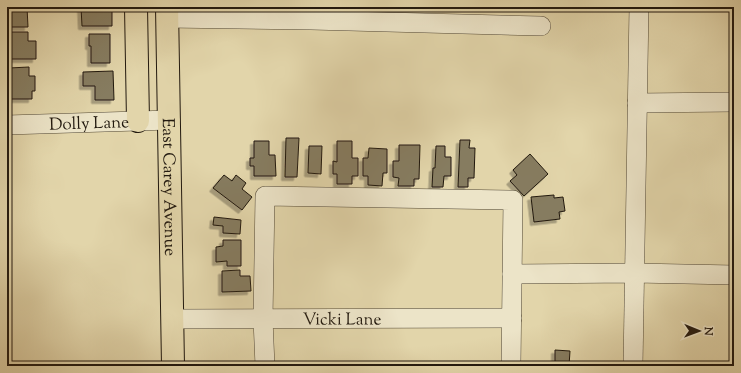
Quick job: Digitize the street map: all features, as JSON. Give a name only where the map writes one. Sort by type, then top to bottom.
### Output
[{"type":"main road","points":[[136,7],[138,121]]},
{"type":"main road","name":"East Carey Avenue","points":[[167,12],[173,366]]},
{"type":"street","points":[[633,366],[639,7]]},
{"type":"street","points":[[167,12],[311,20],[541,26]]},
{"type":"street","points":[[638,103],[734,102]]},
{"type":"street","name":"Dolly Lane","points":[[7,125],[170,120]]},
{"type":"street","points":[[265,366],[263,319],[265,196],[512,200],[511,366]]},
{"type":"street","points":[[512,274],[634,273],[734,275]]},
{"type":"street","name":"Vicki Lane","points":[[172,319],[512,318]]},
{"type":"building","points":[[9,7],[27,7],[28,27],[9,27]]},
{"type":"building","points":[[81,7],[112,7],[112,26],[82,26]]},
{"type":"building","points":[[7,32],[28,32],[28,41],[36,41],[36,59],[7,59]]},
{"type":"building","points":[[89,34],[110,34],[110,63],[91,63]]},
{"type":"building","points":[[29,67],[29,76],[35,76],[35,91],[32,91],[32,99],[10,99],[9,68]]},
{"type":"building","points":[[113,71],[114,100],[95,100],[95,86],[83,86],[83,72]]},
{"type":"building","points":[[286,138],[299,138],[297,177],[285,177]]},
{"type":"building","points":[[460,140],[470,140],[469,148],[475,148],[474,178],[468,178],[468,187],[458,187]]},
{"type":"building","points":[[254,141],[269,141],[269,155],[275,155],[276,176],[254,176],[254,166],[250,166],[250,158],[254,158]]},
{"type":"building","points":[[337,141],[352,141],[352,158],[358,158],[358,176],[352,176],[352,184],[337,184],[337,174],[333,174],[333,161],[337,162]]},
{"type":"building","points":[[399,145],[420,145],[419,179],[414,179],[414,186],[398,186],[399,178],[393,177],[393,161],[399,161]]},
{"type":"building","points":[[309,146],[322,146],[321,174],[308,173]]},
{"type":"building","points":[[436,146],[445,146],[445,157],[451,157],[451,176],[444,176],[443,187],[432,187]]},
{"type":"building","points":[[369,148],[387,149],[387,173],[383,173],[382,186],[368,185],[368,176],[363,176],[363,158],[368,158]]},
{"type":"building","points":[[530,154],[548,174],[524,196],[510,181],[517,175],[513,170]]},
{"type":"building","points":[[224,175],[232,181],[236,175],[246,183],[242,189],[252,197],[242,210],[213,188]]},
{"type":"building","points":[[554,195],[554,198],[563,197],[565,211],[559,212],[560,219],[534,222],[531,197]]},
{"type":"building","points":[[214,217],[241,220],[240,234],[223,233],[223,226],[213,225]]},
{"type":"building","points":[[223,240],[241,240],[241,266],[227,266],[227,261],[216,262],[216,247],[223,246]]},
{"type":"building","points":[[240,270],[240,276],[250,276],[251,291],[222,292],[222,271]]},
{"type":"building","points":[[555,350],[570,351],[569,366],[555,366]]}]
